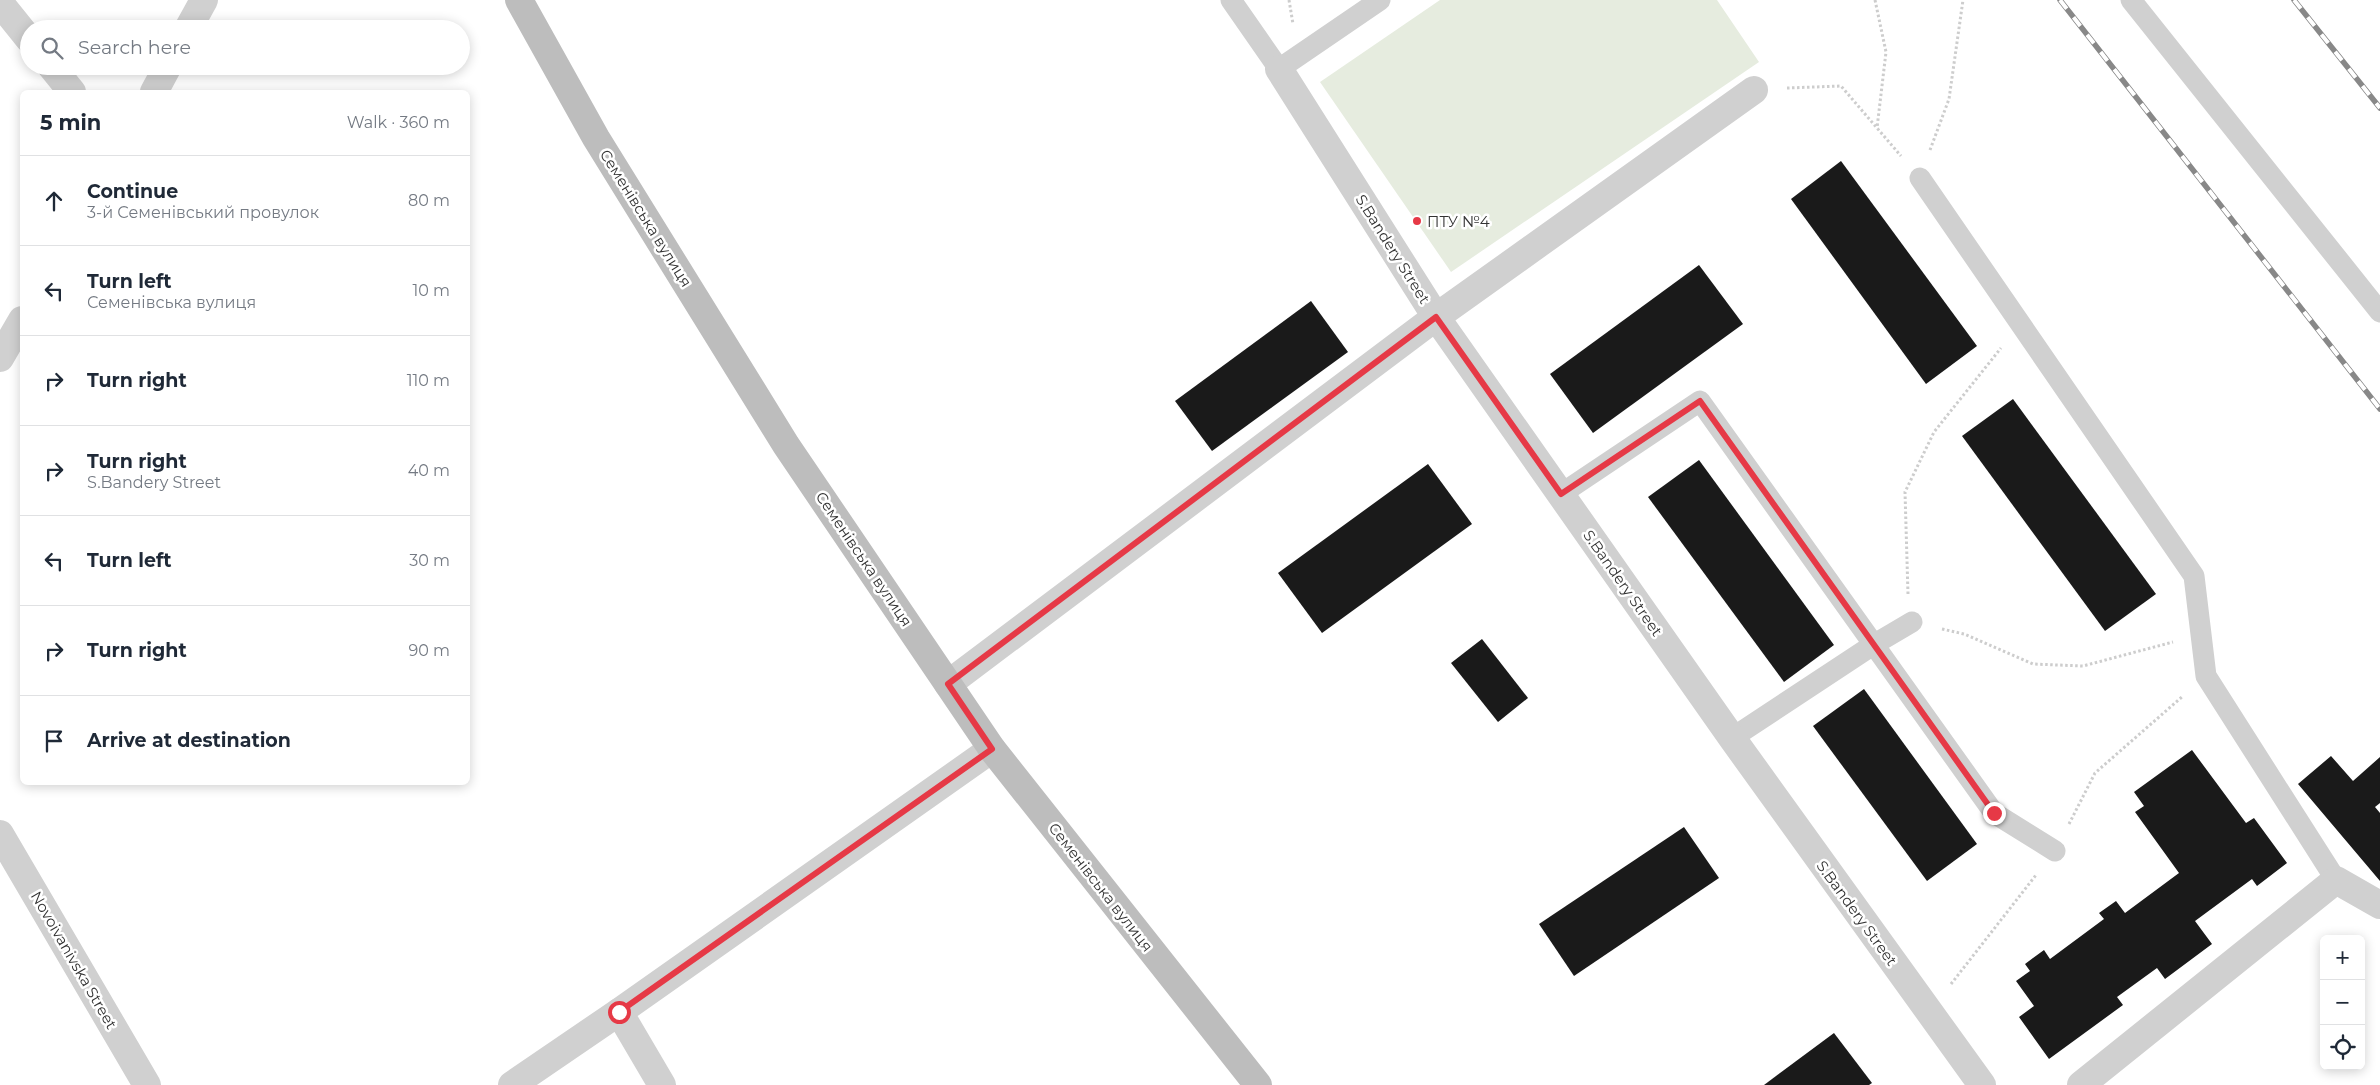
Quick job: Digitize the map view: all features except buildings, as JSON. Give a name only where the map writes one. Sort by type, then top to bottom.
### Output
[{"type":"street","points":[[193,20],[204,0]]},
{"type":"street","name":"Семенівська вулиця","points":[[519,0],[596,138],[786,445],[992,749],[1258,1085]]},
{"type":"street","points":[[0,4],[20,28]]},
{"type":"street","name":"S.Bandery Street","points":[[1279,69],[1436,317],[1732,738],[1982,1085]]},
{"type":"street","points":[[58,75],[70,90]]},
{"type":"street","points":[[155,90],[163,75]]},
{"type":"street","points":[[948,684],[1436,317],[1754,90]]},
{"type":"street","points":[[0,358],[20,323]]},
{"type":"street","points":[[512,1085],[619,1012],[992,749]]},
{"type":"street","name":"Novoivanivska Street","points":[[0,834],[147,1085]]},
{"type":"street","points":[[2081,1085],[2336,880],[2380,905]]},
{"type":"street","points":[[619,1012],[662,1085]]},
{"type":"lane","points":[[1231,0],[1279,69],[1380,0]]},
{"type":"lane","points":[[2131,0],[2380,312]]},
{"type":"lane","points":[[1920,178],[2194,576],[2206,676],[2336,880]]},
{"type":"lane","points":[[1561,494],[1700,401],[1994,813],[2055,851]]},
{"type":"lane","points":[[1732,738],[1873,644],[1912,622]]},
{"type":"path","points":[[1875,0],[1886,52],[1877,128]]},
{"type":"path","points":[[1754,90],[1841,86],[1920,178],[1949,99],[1963,0]]},
{"type":"path","points":[[2020,324],[1934,432],[1906,492],[1907,586],[1912,622],[1964,634],[2033,664],[2083,666],[2201,634]]},
{"type":"shaded area","points":[[1440,0],[1717,0],[1759,62],[1451,272],[1320,82]]},
{"type":"railway","points":[[2060,0],[2380,409]]},
{"type":"railway","points":[[2294,0],[2380,108]]},
{"type":"place","name":"ПТУ №4","points":[[1417,221]]},
{"type":"route","points":[[619,1012],[992,749],[948,684],[1436,317],[1561,494],[1700,401],[1994,813]]}]
